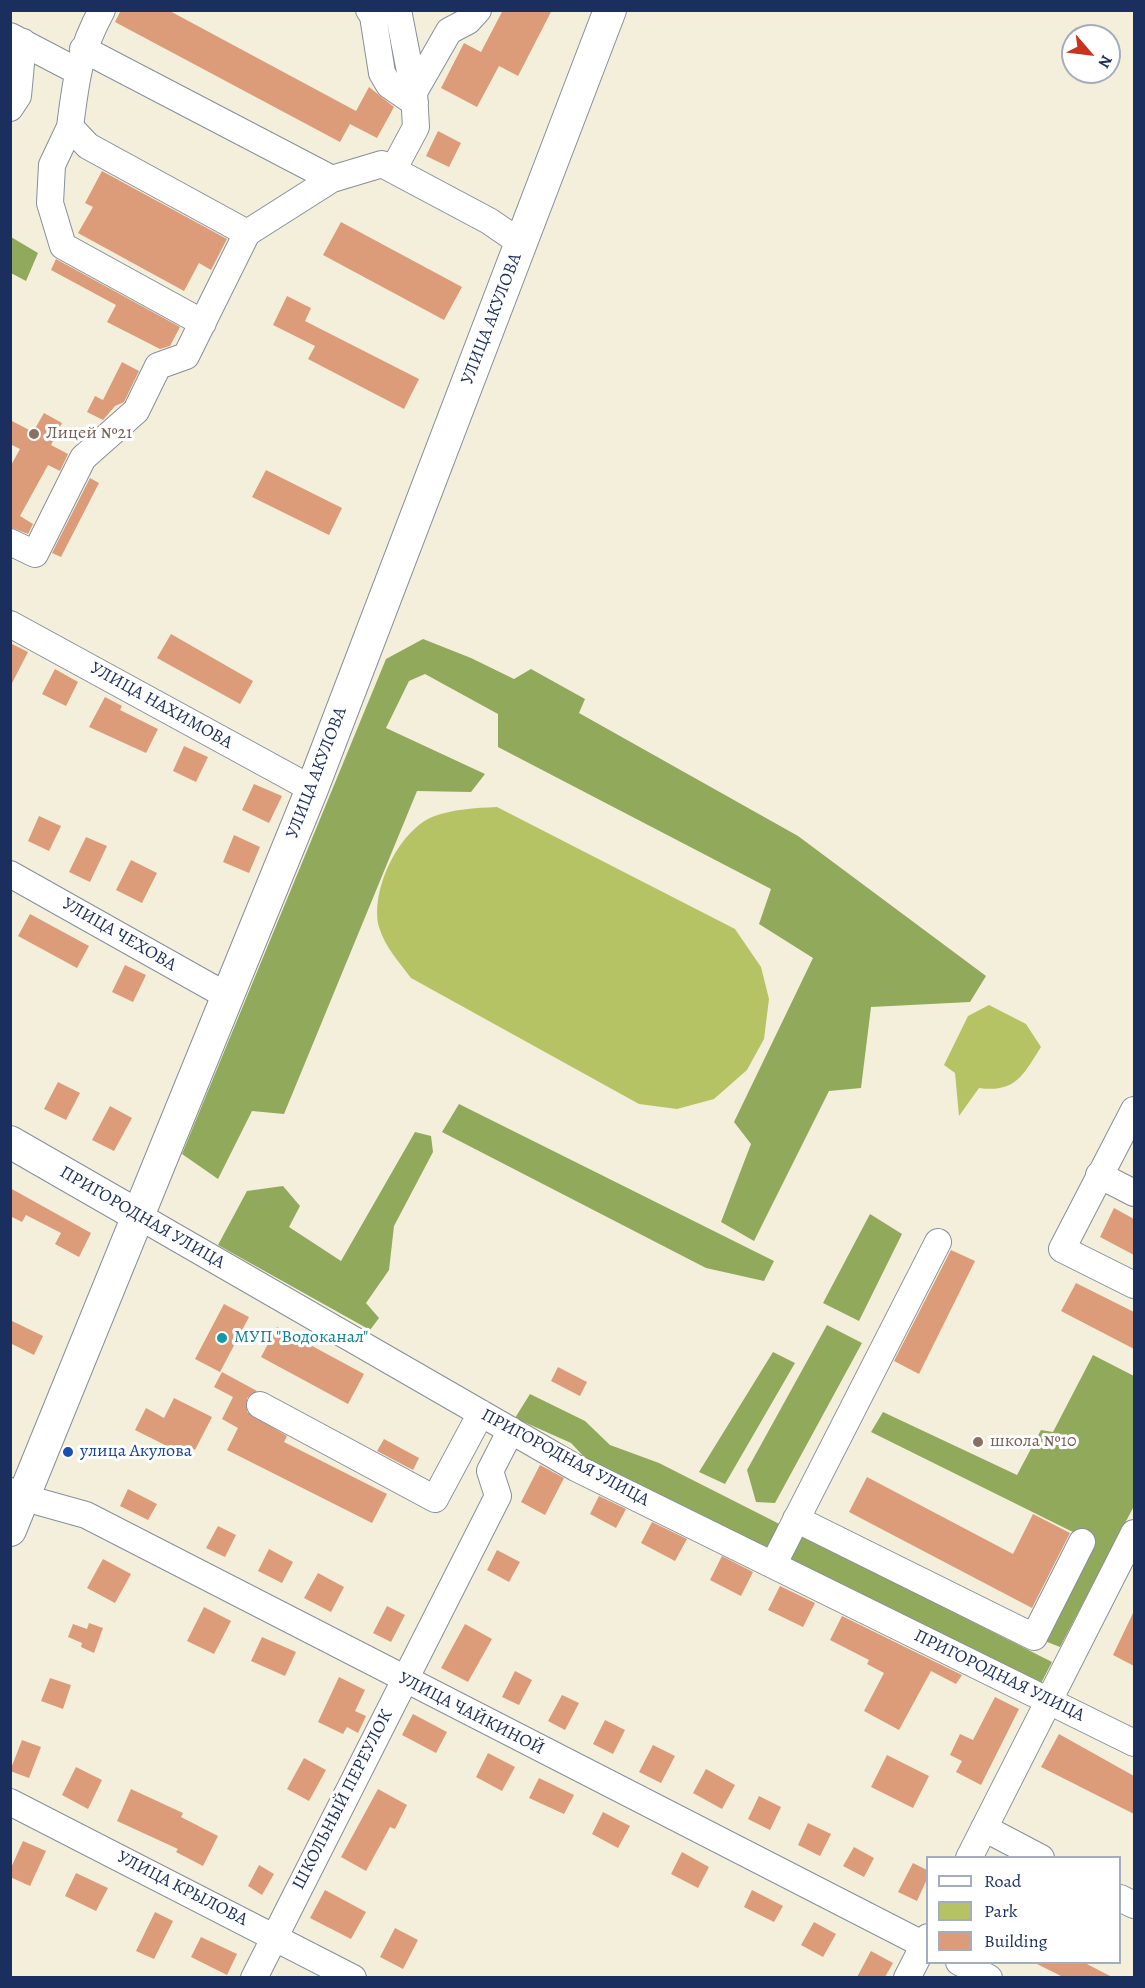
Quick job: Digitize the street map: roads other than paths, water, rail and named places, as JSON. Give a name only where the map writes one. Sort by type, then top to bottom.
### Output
[{"type":"main road","name":"УЛИЦА АКУЛОВА","points":[[10,1530],[17,1495],[137,1215],[312,789],[610,10]]},
{"type":"main road","name":"ПРИГОРОДНАЯ УЛИЦА","points":[[10,1142],[137,1215]]},
{"type":"street","points":[[102,10],[80,60],[70,127],[52,165],[50,202],[63,246],[203,323]]},
{"type":"street","points":[[369,10],[374,16],[382,73],[390,85],[415,98]]},
{"type":"street","points":[[393,170],[416,127],[415,98],[398,10]]},
{"type":"street","points":[[415,98],[448,31],[468,21],[478,10]]},
{"type":"street","points":[[10,108],[18,96],[17,39],[80,60],[332,179]]},
{"type":"street","points":[[70,127],[88,146],[247,233]]},
{"type":"street","points":[[10,542],[34,554],[83,458],[136,411],[158,366],[186,356],[247,233],[332,179],[382,164],[489,221],[521,243]]},
{"type":"street","name":"УЛИЦА НАХИМОВА","points":[[10,624],[312,789]]},
{"type":"street","name":"УЛИЦА ЧЕХОВА","points":[[10,874],[227,996]]},
{"type":"street","points":[[1134,1110],[1062,1249],[1134,1285]]},
{"type":"street","points":[[1099,1175],[1134,1193]]},
{"type":"street","name":"ПРИГОРОДНАЯ УЛИЦА","points":[[137,1215],[576,1468],[1134,1743]]},
{"type":"street","points":[[773,1565],[938,1242]]},
{"type":"street","points":[[260,1405],[435,1499],[481,1413]]},
{"type":"street","name":"ШКОЛЬНЫЙ ПЕРЕУЛОК","points":[[254,1977],[498,1496],[489,1471],[511,1430]]},
{"type":"street","name":"УЛИЦА ЧАЙКИНОЙ","points":[[17,1495],[86,1515],[404,1680],[926,1943]]},
{"type":"street","points":[[796,1519],[1034,1637],[1082,1542]]},
{"type":"street","points":[[970,1856],[1134,1533]]},
{"type":"street","name":"УЛИЦА КРЫЛОВА","points":[[10,1802],[275,1935],[353,1977]]},
{"type":"street","points":[[984,1828],[1039,1856]]},
{"type":"street","points":[[907,1977],[926,1943]]},
{"type":"street","points":[[963,1964],[989,1977]]},
{"type":"place","name":"Лицей №21","points":[[34,434]]},
{"type":"place","name":"МУП \"Водоканал\"","points":[[222,1338]]},
{"type":"place","name":"школа №10","points":[[978,1442]]},
{"type":"place","name":"улица Акулова","points":[[68,1452]]}]
